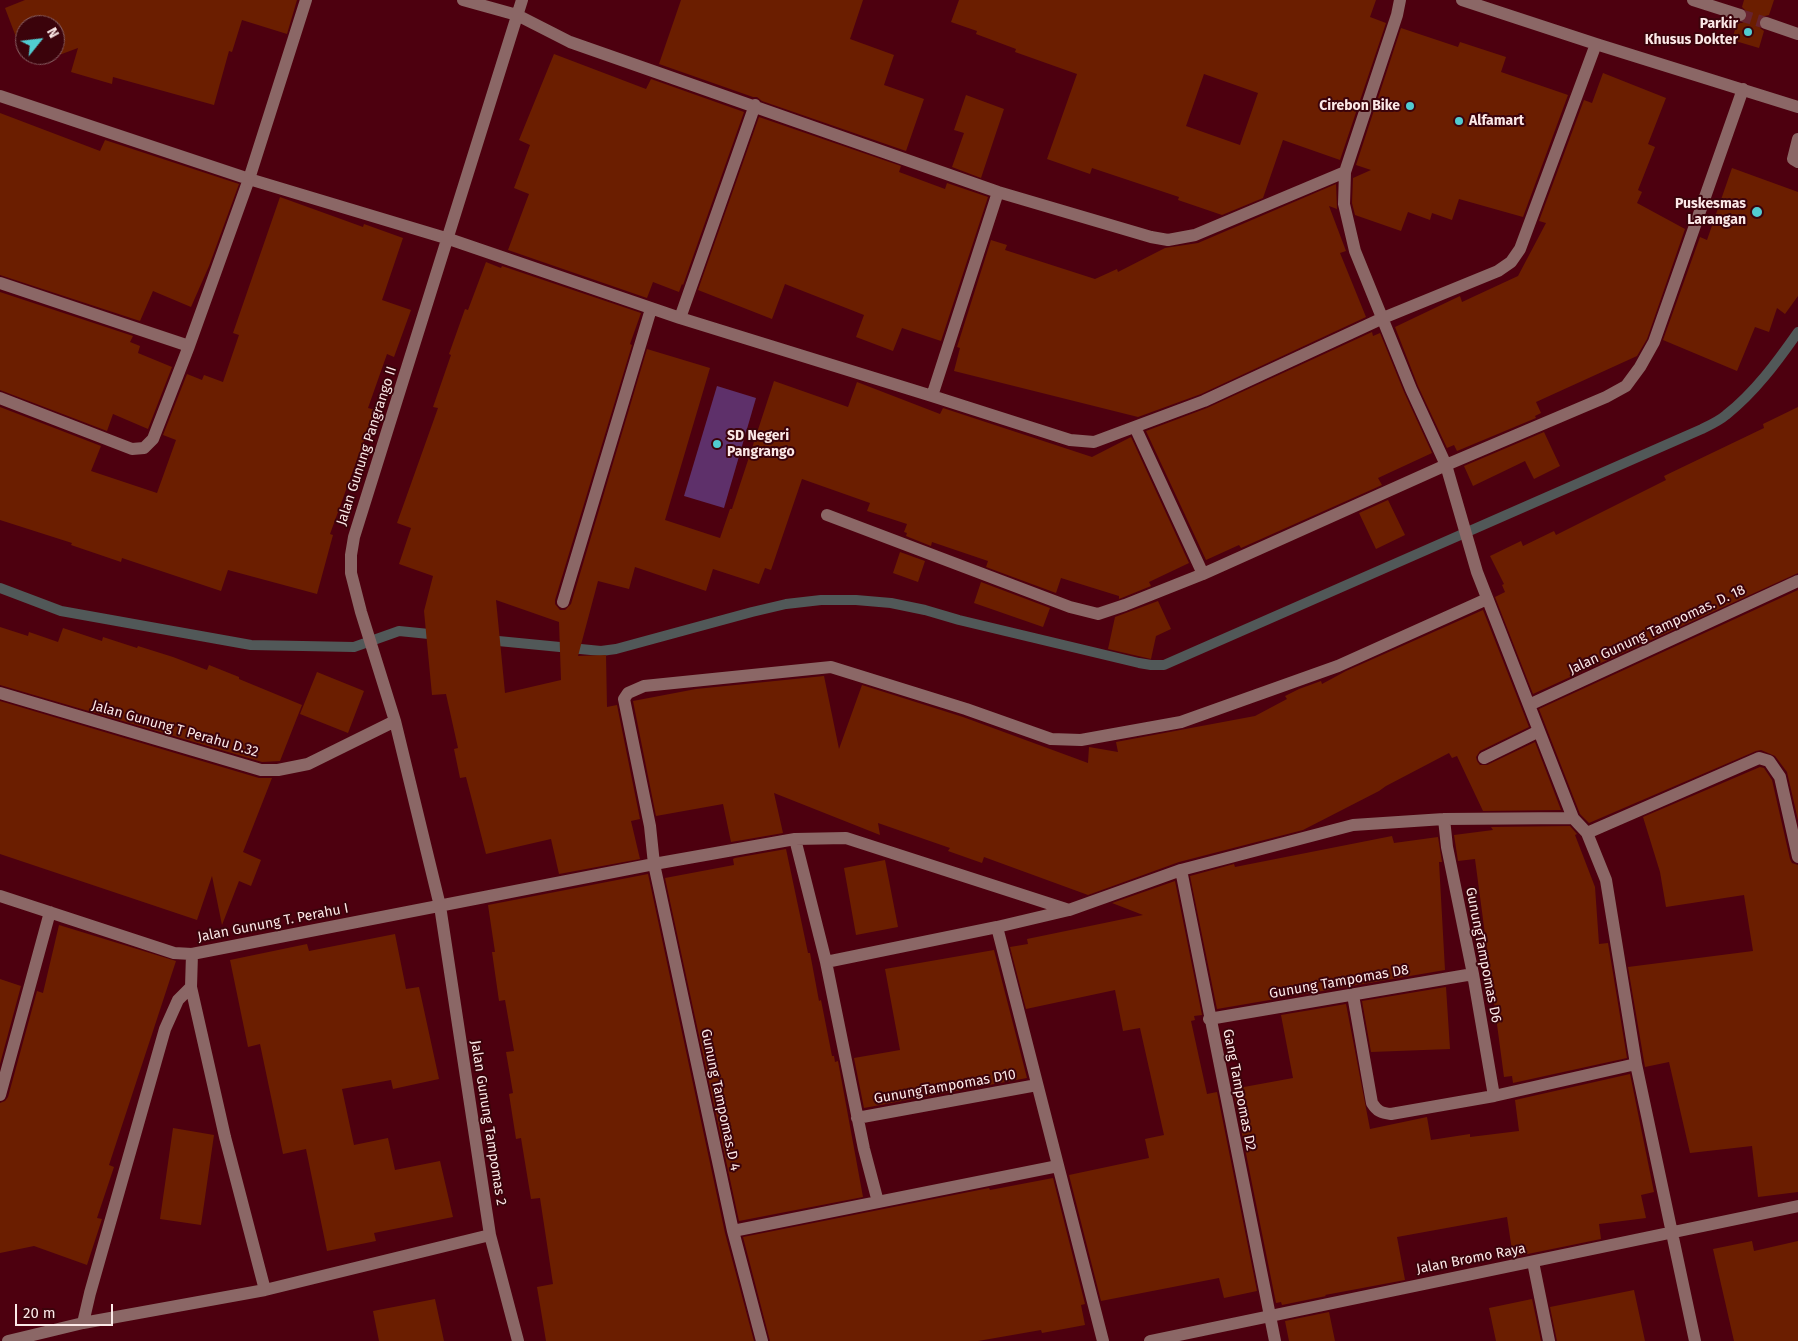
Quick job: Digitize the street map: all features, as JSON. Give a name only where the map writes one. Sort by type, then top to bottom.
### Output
[{"type":"street","points":[[0,398],[132,449],[144,448],[153,439],[190,346],[249,179],[306,0]]},
{"type":"street","points":[[463,0],[517,15],[570,42],[755,105],[998,192],[1152,237],[1168,240],[1195,235],[1345,172]]},
{"type":"street","name":"Jalan Gunung Pangrango II","points":[[440,906],[395,721],[361,612],[351,573],[351,555],[354,537],[449,239],[522,0]]},
{"type":"street","points":[[1400,0],[1397,15],[1345,172],[1344,204],[1349,230],[1355,251],[1411,389],[1446,465],[1477,572],[1573,818],[1587,833],[1606,880],[1636,1064],[1695,1341]]},
{"type":"street","points":[[1693,0],[1740,15]]},
{"type":"street","points":[[1466,1],[1798,107]]},
{"type":"street","points":[[1766,23],[1798,34]]},
{"type":"street","points":[[0,96],[249,179],[449,239],[651,309],[1070,440],[1094,442],[1204,401],[1383,318],[1498,271],[1511,262],[1520,248],[1596,44]]},
{"type":"street","points":[[827,515],[1070,606],[1098,614],[1203,574],[1446,465],[1606,397],[1626,386],[1640,367],[1654,342],[1743,89]]},
{"type":"street","points":[[680,318],[755,105]]},
{"type":"street","points":[[1798,140],[1793,159],[1798,162]]},
{"type":"street","points":[[932,396],[998,192]]},
{"type":"street","points":[[0,283],[190,346]]},
{"type":"street","points":[[563,602],[651,309]]},
{"type":"street","points":[[1135,427],[1203,574]]},
{"type":"street","name":"Jalan Gunung Tampomas. D. 18","points":[[1529,705],[1798,582]]},
{"type":"street","name":"Gunung Tampomas.D 4","points":[[762,1341],[733,1232],[654,864],[650,826],[624,700],[628,693],[644,686],[831,667],[966,709],[1051,739],[1082,740],[1180,722],[1338,666],[1487,599]]},
{"type":"street","name":"Jalan Gunung T Perahu D.32","points":[[0,694],[262,770],[278,770],[308,764],[395,721]]},
{"type":"street","points":[[1484,758],[1539,731]]},
{"type":"street","points":[[1587,833],[1759,758],[1770,761],[1780,777],[1798,857]]},
{"type":"street","points":[[826,962],[997,927],[1069,910],[1181,870],[1353,825],[1444,819],[1573,818]]},
{"type":"street","name":"GunungTampomas D6","points":[[1444,819],[1446,847],[1473,974],[1494,1096]]},
{"type":"street","name":"Jalan Gunung T. Perahu I","points":[[0,896],[174,953],[192,954],[654,864],[795,839],[846,838],[1069,910]]},
{"type":"street","points":[[795,839],[826,962],[858,1118],[878,1202]]},
{"type":"street","name":"Gang Tampomas D2","points":[[1181,870],[1274,1341]]},
{"type":"street","name":"Jalan Gunung Tampomas 2","points":[[440,906],[490,1235],[518,1341]]},
{"type":"street","points":[[0,1095],[50,912]]},
{"type":"street","points":[[997,927],[1103,1341]]},
{"type":"street","points":[[192,954],[191,987],[225,1137],[265,1290]]},
{"type":"street","name":"Gunung Tampomas D8","points":[[1210,1019],[1473,974]]},
{"type":"street","points":[[83,1322],[165,1029],[178,1000],[191,987]]},
{"type":"street","points":[[1353,995],[1372,1102],[1377,1111],[1391,1114],[1494,1096],[1636,1064]]},
{"type":"street","name":"GunungTampomas D10","points":[[858,1118],[1037,1085]]},
{"type":"street","points":[[733,1232],[1058,1166]]},
{"type":"street","name":"Jalan Bromo Raya","points":[[1150,1341],[1798,1206]]},
{"type":"street","points":[[8,1341],[83,1322],[265,1290],[490,1235]]},
{"type":"street","points":[[1533,1262],[1549,1341]]},
{"type":"shaded area","points":[[717,386],[756,398],[724,508],[684,496]]},
{"type":"building","points":[[25,0],[297,0],[287,34],[242,20],[232,52],[229,51],[214,105],[113,77],[112,84],[71,72],[78,48],[65,53],[65,15],[15,15],[15,34],[5,8]]},
{"type":"building","points":[[681,0],[863,0],[850,39],[894,55],[884,85],[924,99],[906,151],[659,64]]},
{"type":"building","points":[[959,0],[1376,0],[1370,17],[1386,23],[1340,160],[1283,140],[1263,198],[1222,215],[1178,200],[1179,197],[1092,168],[1090,174],[1047,159],[1077,74],[1015,52],[1016,49],[976,34],[977,31],[951,22]],"holes":[[[1204,74],[1258,93],[1240,145],[1186,126]]]},
{"type":"building","points":[[1744,0],[1774,0],[1769,15],[1761,17],[1758,21],[1760,28],[1764,31],[1759,48],[1732,40],[1737,23],[1742,23],[1748,18],[1748,13],[1742,7]]},
{"type":"building","points":[[1401,28],[1458,47],[1460,42],[1506,57],[1501,72],[1568,95],[1523,217],[1459,199],[1452,220],[1432,213],[1430,220],[1408,212],[1401,231],[1355,215],[1352,203],[1353,178],[1371,170],[1356,165]]},
{"type":"building","points":[[554,54],[646,89],[651,79],[744,112],[679,292],[653,282],[647,298],[508,250],[529,194],[514,188],[530,145],[519,140]]},
{"type":"building","points":[[1603,73],[1666,98],[1648,144],[1655,147],[1638,190],[1642,192],[1637,203],[1685,229],[1647,339],[1637,356],[1536,402],[1541,413],[1535,416],[1536,418],[1457,451],[1454,445],[1447,448],[1418,386],[1395,327],[1460,296],[1462,302],[1518,276],[1546,223],[1539,221],[1584,100],[1592,103]]},
{"type":"building","points":[[966,95],[1004,109],[981,178],[952,167],[964,133],[954,130]]},
{"type":"building","points":[[0,113],[100,151],[105,140],[239,184],[209,266],[191,307],[153,291],[140,321],[0,275]]},
{"type":"building","points":[[759,117],[901,166],[899,172],[945,189],[947,183],[988,197],[941,341],[902,328],[893,351],[856,337],[864,315],[785,284],[772,319],[698,290]]},
{"type":"building","points":[[1732,168],[1798,192],[1798,296],[1785,314],[1777,308],[1769,332],[1755,327],[1737,371],[1663,340],[1700,237],[1707,240]]},
{"type":"building","points":[[1336,184],[1337,209],[1329,206],[1346,251],[1340,253],[1366,317],[1201,394],[1138,417],[954,371],[960,348],[957,347],[991,240],[1007,245],[1005,250],[1095,279],[1117,269],[1118,272],[1165,248],[1198,243]]},
{"type":"building","points":[[280,197],[363,227],[364,224],[403,238],[382,300],[411,310],[394,357],[387,354],[368,408],[375,410],[330,534],[333,535],[317,594],[228,570],[221,591],[122,558],[121,562],[71,545],[72,543],[0,520],[0,407],[101,446],[91,471],[157,493],[176,440],[163,435],[187,374],[202,380],[204,375],[223,382],[239,335],[233,333]]},
{"type":"building","points":[[486,262],[641,313],[630,344],[632,345],[555,600],[555,604],[560,610],[565,610],[571,604],[647,349],[710,368],[665,520],[720,538],[730,509],[732,509],[774,381],[848,407],[857,382],[940,414],[943,408],[1092,457],[1131,437],[1189,563],[1149,582],[1151,586],[1119,599],[1119,596],[1061,578],[1056,593],[986,567],[988,561],[932,542],[931,546],[906,536],[907,533],[904,532],[907,524],[867,511],[870,503],[802,479],[771,570],[765,568],[759,584],[713,569],[706,591],[635,567],[629,589],[598,581],[578,656],[606,655],[607,707],[617,705],[640,819],[631,821],[640,859],[559,874],[551,839],[486,854],[466,777],[460,778],[454,749],[458,748],[446,694],[432,695],[424,611],[433,576],[399,564],[411,528],[397,523],[438,408],[433,407],[451,355],[449,354],[465,309],[468,310]],"holes":[[[496,600],[559,622],[561,680],[505,693]]]},
{"type":"building","points":[[0,292],[133,336],[130,342],[140,346],[138,353],[172,367],[148,429],[113,414],[107,431],[0,390]]},
{"type":"building","points":[[1372,332],[1373,336],[1380,333],[1432,453],[1378,478],[1382,485],[1241,548],[1239,545],[1206,560],[1146,431],[1207,408]]},
{"type":"building","points":[[1798,407],[1798,573],[1533,694],[1495,597],[1505,592],[1502,585],[1504,584],[1490,556],[1521,541],[1523,546],[1554,531],[1556,535],[1666,480],[1664,476],[1764,428],[1763,424]]},
{"type":"building","points":[[1544,432],[1560,466],[1534,479],[1525,461],[1473,486],[1464,466]]},
{"type":"building","points":[[1388,500],[1405,535],[1376,549],[1359,513]]},
{"type":"building","points":[[900,552],[925,561],[918,582],[893,573]]},
{"type":"building","points":[[981,582],[1050,608],[1043,627],[974,603]]},
{"type":"building","points":[[1798,590],[1798,820],[1787,772],[1775,756],[1761,750],[1589,823],[1580,814],[1539,709]]},
{"type":"building","points":[[1158,601],[1171,629],[1156,636],[1151,659],[1108,649],[1115,617]]},
{"type":"building","points":[[1483,610],[1529,727],[1480,751],[1476,757],[1477,761],[1480,765],[1487,765],[1535,742],[1561,810],[1483,811],[1457,756],[1452,758],[1449,753],[1303,830],[1179,862],[1088,895],[984,857],[982,863],[948,851],[950,848],[878,823],[880,835],[774,793],[783,833],[731,842],[723,804],[656,816],[633,701],[696,689],[824,676],[839,749],[862,685],[963,717],[1088,763],[1089,747],[1118,752],[1116,742],[1255,716],[1287,699],[1285,696],[1299,689],[1321,681],[1322,684],[1346,671]]},
{"type":"building","points":[[0,627],[28,636],[29,632],[58,642],[63,628],[102,641],[103,637],[137,648],[138,646],[207,670],[209,665],[302,705],[280,761],[262,762],[0,685]]},
{"type":"building","points":[[317,672],[364,691],[348,733],[300,714]]},
{"type":"building","points":[[0,701],[259,778],[272,778],[243,852],[261,860],[251,886],[239,881],[222,925],[212,876],[197,920],[0,854]]},
{"type":"building","points":[[1760,767],[1764,768],[1772,780],[1790,859],[1792,863],[1798,865],[1798,1192],[1758,1197],[1752,1146],[1690,1153],[1669,1062],[1645,1067],[1628,967],[1753,951],[1744,895],[1666,907],[1660,872],[1643,817]]},
{"type":"building","points":[[1570,826],[1577,834],[1575,835],[1595,887],[1599,944],[1608,943],[1627,1058],[1513,1083],[1512,1076],[1504,1077],[1475,859],[1458,861],[1454,835],[1493,830],[1491,827]]},
{"type":"building","points":[[1392,836],[1394,843],[1438,837],[1442,862],[1439,862],[1445,970],[1217,1009],[1190,876],[1234,864],[1235,867]]},
{"type":"building","points":[[786,849],[832,1056],[834,1056],[835,1062],[838,1061],[863,1197],[739,1221],[665,878],[734,865],[733,859],[735,858]]},
{"type":"building","points":[[885,860],[898,927],[856,935],[844,868]]},
{"type":"building","points":[[648,874],[725,1233],[754,1341],[546,1341],[537,1287],[553,1284],[540,1198],[531,1199],[521,1138],[516,1139],[509,1094],[513,1093],[506,1052],[514,1051],[505,1000],[499,1001],[492,952],[495,952],[488,905]]},
{"type":"building","points":[[1175,881],[1202,1015],[1194,1016],[1195,1020],[1191,1021],[1207,1094],[1217,1092],[1257,1291],[1224,1298],[1219,1278],[1101,1301],[1069,1175],[1149,1158],[1145,1139],[1164,1135],[1140,1028],[1123,1031],[1115,990],[1026,1009],[1010,947],[1028,944],[1027,939],[1143,915],[1112,903]]},
{"type":"building","points":[[59,925],[176,961],[109,1165],[114,1167],[97,1218],[102,1219],[87,1265],[34,1246],[0,1253],[0,1103],[8,1097],[37,991],[43,993]]},
{"type":"building","points":[[395,934],[406,989],[419,987],[439,1079],[393,1089],[391,1080],[342,1089],[354,1145],[388,1138],[395,1170],[440,1161],[453,1217],[374,1233],[376,1241],[327,1251],[306,1149],[283,1154],[260,1044],[248,1047],[230,960],[307,944],[309,951]]},
{"type":"building","points":[[994,950],[1027,1078],[864,1108],[854,1058],[900,1050],[885,969]]},
{"type":"building","points":[[0,979],[21,986],[0,1064]]},
{"type":"building","points":[[1446,987],[1450,1049],[1371,1052],[1362,1001]]},
{"type":"building","points":[[1346,1004],[1370,1129],[1427,1117],[1431,1140],[1470,1134],[1470,1137],[1519,1131],[1515,1100],[1630,1074],[1654,1192],[1641,1195],[1646,1218],[1599,1224],[1601,1239],[1513,1257],[1507,1217],[1397,1237],[1405,1280],[1282,1305],[1281,1302],[1276,1303],[1233,1089],[1293,1078],[1281,1015]]},
{"type":"building","points":[[173,1128],[214,1135],[201,1225],[160,1219]]},
{"type":"building","points":[[1053,1178],[1085,1304],[1081,1305],[1085,1325],[1042,1333],[1041,1330],[978,1341],[770,1341],[743,1237],[989,1188],[990,1190]]},
{"type":"building","points":[[1752,1241],[1754,1251],[1798,1241],[1798,1341],[1734,1341],[1713,1249]]},
{"type":"building","points":[[1634,1290],[1645,1341],[1557,1341],[1550,1307]]},
{"type":"building","points":[[435,1299],[444,1341],[379,1341],[373,1311]]},
{"type":"building","points":[[1532,1299],[1541,1341],[1496,1341],[1489,1308]]},
{"type":"building","points":[[1329,1312],[1335,1341],[1289,1341],[1285,1321]]},
{"type":"waterway","points":[[488,640],[601,651],[616,649],[786,604],[821,600],[856,600],[891,603],[925,610],[959,620],[1139,663],[1164,665],[1702,429],[1726,415],[1756,387],[1798,332]]},
{"type":"waterway","points":[[0,588],[61,611],[251,645],[354,647],[399,631],[439,635]]},
{"type":"tunnel","points":[[1740,15],[1766,23]]},
{"type":"place","name":"Parkir Khusus Dokter","points":[[1748,32]]},
{"type":"place","name":"Cirebon Bike","points":[[1410,106]]},
{"type":"place","name":"Alfamart","points":[[1459,121]]},
{"type":"place","name":"Puskesmas Larangan","points":[[1757,212]]},
{"type":"place","name":"SD Negeri Pangrango","points":[[717,444]]}]
